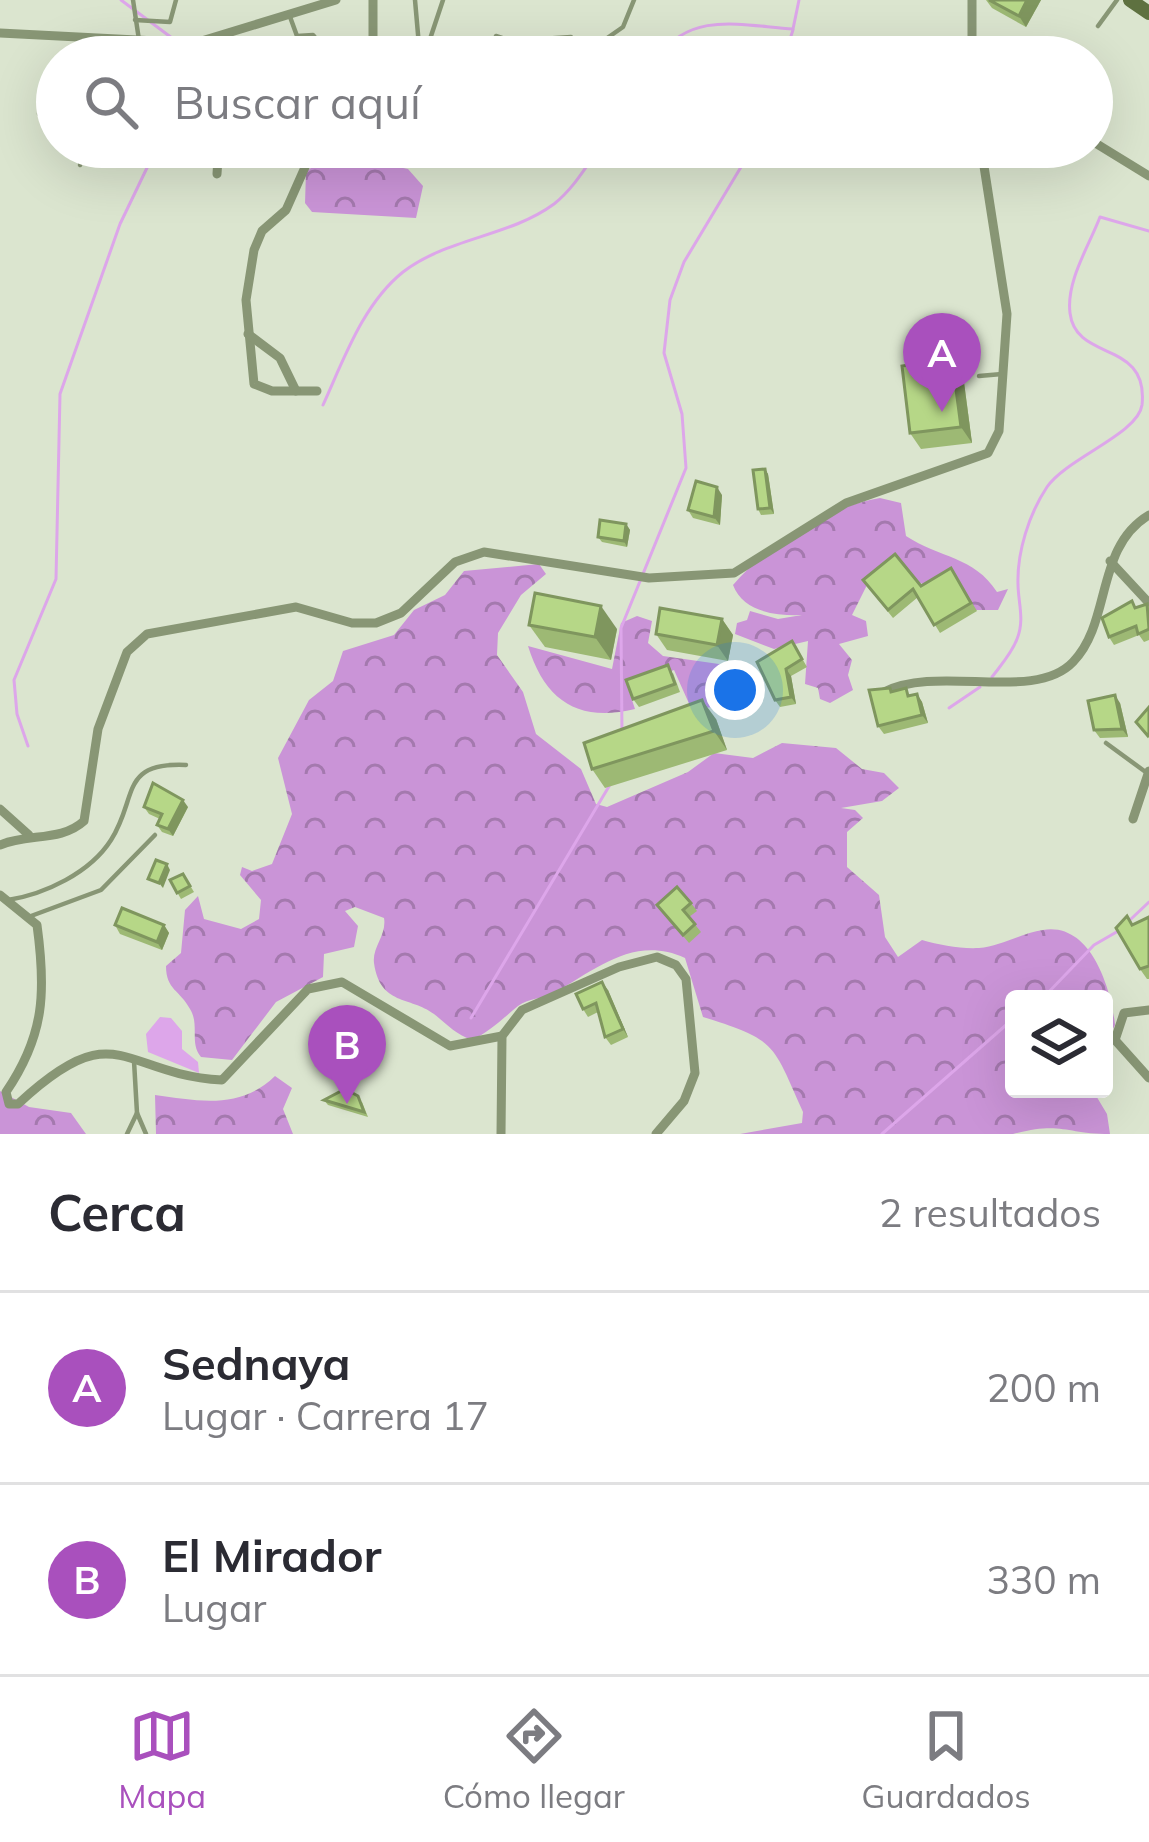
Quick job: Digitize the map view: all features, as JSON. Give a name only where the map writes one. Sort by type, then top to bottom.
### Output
[{"type":"main road","points":[[1130,0],[1149,13]]},
{"type":"street","points":[[208,36],[336,0]]},
{"type":"street","points":[[373,0],[373,36]]},
{"type":"street","points":[[972,0],[972,36]]},
{"type":"street","points":[[0,33],[60,36]]},
{"type":"street","points":[[1113,154],[1149,176]]},
{"type":"street","points":[[218,168],[218,174]]},
{"type":"street","points":[[304,168],[286,210],[262,231],[246,300],[254,384],[317,391]]},
{"type":"street","points":[[0,845],[29,835],[56,836],[84,821],[98,729],[127,652],[147,634],[296,607],[352,623],[376,623],[401,613],[455,562],[484,552],[649,578],[734,573],[846,503],[988,453],[999,431],[1006,297],[984,168]]},
{"type":"street","points":[[248,334],[280,358],[296,391]]},
{"type":"street","points":[[883,692],[908,680],[1035,680],[1074,662],[1089,632],[1111,562],[1149,515]]},
{"type":"street","points":[[1111,562],[1149,603]]},
{"type":"street","points":[[1133,820],[1148,772]]},
{"type":"street","points":[[0,809],[29,835]]},
{"type":"street","points":[[4,898],[37,925],[44,1001],[31,1052],[6,1092],[9,1104],[18,1104],[70,1061],[94,1054],[134,1055],[222,1081],[308,989],[342,982],[450,1046],[502,1036]]},
{"type":"street","points":[[501,1134],[502,1036],[522,1010],[619,967],[657,957],[676,965],[688,990],[695,1073],[684,1101],[656,1134]]},
{"type":"street","points":[[1149,1010],[1124,1012],[1114,1040],[1149,1078]]},
{"type":"lane","points":[[134,0],[138,36]]},
{"type":"lane","points":[[135,20],[170,22],[176,0]]},
{"type":"lane","points":[[415,0],[419,36]]},
{"type":"lane","points":[[430,36],[443,0]]},
{"type":"lane","points":[[613,36],[623,27],[634,0]]},
{"type":"lane","points":[[1097,26],[1117,0]]},
{"type":"lane","points":[[289,14],[297,36]]},
{"type":"lane","points":[[979,376],[1002,374]]},
{"type":"lane","points":[[1106,743],[1148,772]]},
{"type":"lane","points":[[4,898],[53,886],[100,853],[112,839],[136,780],[158,764],[186,765]]},
{"type":"lane","points":[[31,916],[101,890],[154,836]]},
{"type":"lane","points":[[134,1055],[137,1113],[146,1134]]},
{"type":"lane","points":[[127,1134],[137,1113]]},
{"type":"green space","points":[[311,168],[408,169],[423,186],[416,218],[312,212],[305,203],[306,172]]},
{"type":"green space","points":[[880,498],[901,503],[906,536],[967,564],[997,592],[1008,589],[998,610],[976,610],[894,570],[868,583],[852,615],[866,621],[868,636],[839,644],[852,660],[848,675],[853,690],[830,703],[820,699],[818,688],[805,684],[808,641],[774,649],[735,634],[737,623],[747,620],[750,611],[778,619],[802,615],[752,607],[733,585],[763,555],[800,530],[840,510]]},
{"type":"green space","points":[[539,564],[546,574],[521,595],[498,633],[497,655],[523,692],[536,734],[581,769],[596,804],[607,807],[688,772],[714,753],[753,758],[782,743],[836,748],[862,769],[884,773],[899,788],[882,801],[841,808],[855,810],[863,818],[847,832],[847,867],[879,895],[885,937],[898,957],[922,940],[979,948],[1043,930],[1074,936],[1096,961],[1108,990],[1005,990],[1005,1098],[1097,1098],[1107,1114],[1110,1134],[1053,1128],[1013,1134],[740,1134],[802,1123],[803,1112],[769,1047],[745,1032],[703,1017],[685,958],[649,950],[617,958],[554,993],[522,1003],[472,1040],[383,987],[374,957],[384,918],[355,907],[345,911],[358,926],[354,947],[324,954],[323,977],[276,1002],[232,1060],[201,1057],[193,1015],[171,985],[166,966],[181,953],[185,910],[198,896],[204,919],[241,929],[259,919],[261,900],[240,875],[242,867],[252,871],[272,864],[292,814],[278,758],[309,700],[333,681],[343,651],[394,635],[414,610],[445,595],[464,571]]},
{"type":"green space","points":[[637,616],[652,621],[648,643],[663,656],[726,665],[726,707],[691,708],[674,670],[628,688],[635,709],[615,713],[581,710],[544,681],[528,646],[612,669],[621,623]]},
{"type":"green space","points":[[275,1076],[292,1088],[283,1109],[293,1134],[156,1134],[155,1095],[233,1099]]},
{"type":"green space","points":[[0,1091],[29,1107],[71,1113],[86,1134],[0,1134]]},
{"type":"shaded area","points":[[160,1017],[171,1018],[182,1031],[182,1049],[198,1062],[199,1073],[148,1052],[146,1034]]},
{"type":"building","points":[[989,0],[1027,0],[1019,16]]},
{"type":"building","points":[[952,359],[961,427],[910,433],[902,366]]},
{"type":"building","points":[[765,469],[770,508],[758,509],[753,470]]},
{"type":"building","points":[[696,481],[717,487],[714,517],[688,510]]},
{"type":"building","points":[[600,520],[626,524],[624,541],[598,537]]},
{"type":"building","points":[[895,554],[921,586],[951,568],[971,603],[934,625],[913,589],[888,610],[863,580]]},
{"type":"building","points":[[535,593],[601,606],[595,637],[529,625]]},
{"type":"building","points":[[1132,601],[1135,608],[1147,604],[1149,629],[1138,634],[1136,626],[1109,637],[1102,618]]},
{"type":"building","points":[[660,608],[722,619],[717,645],[656,634]]},
{"type":"building","points":[[792,641],[802,659],[786,669],[791,697],[775,700],[757,662]]},
{"type":"building","points":[[668,665],[675,684],[633,699],[626,680]]},
{"type":"building","points":[[890,688],[891,692],[906,688],[908,696],[917,694],[922,715],[878,726],[869,690]]},
{"type":"building","points":[[1115,695],[1122,729],[1094,730],[1088,701]]},
{"type":"building","points":[[702,700],[714,731],[592,769],[584,743]]},
{"type":"building","points":[[1149,707],[1149,735],[1148,736],[1136,722]]},
{"type":"building","points":[[153,783],[183,800],[168,829],[157,825],[162,814],[144,807]]},
{"type":"building","points":[[156,860],[167,864],[159,883],[148,879]]},
{"type":"building","points":[[183,874],[190,886],[177,893],[170,880]]},
{"type":"building","points":[[677,887],[691,903],[683,910],[695,924],[683,935],[657,905]]},
{"type":"building","points":[[122,908],[164,925],[157,942],[115,925]]},
{"type":"building","points":[[1127,916],[1132,925],[1149,917],[1149,966],[1140,969],[1116,928]]},
{"type":"building","points":[[602,982],[623,1029],[605,1037],[596,1003],[583,1009],[576,994]]},
{"type":"building","points":[[345,1089],[358,1096],[364,1112],[324,1100]]},
{"type":"waterway","points":[[121,0],[169,36]]},
{"type":"waterway","points":[[680,36],[719,24],[793,29],[799,0]]},
{"type":"waterway","points":[[791,36],[793,30]]},
{"type":"waterway","points":[[28,746],[17,714],[14,680],[56,579],[60,394],[120,224],[147,168]]},
{"type":"waterway","points":[[323,405],[356,333],[403,272],[458,244],[536,215],[554,204],[585,168]]},
{"type":"waterway","points":[[622,733],[621,628],[686,468],[682,414],[664,353],[670,300],[684,262],[740,168]]},
{"type":"waterway","points":[[992,677],[1019,632],[1020,559],[1025,534],[1047,487],[1128,426],[1142,405],[1135,370],[1075,329],[1070,313],[1075,276],[1100,217],[1149,231]]},
{"type":"waterway","points":[[949,708],[980,687]]},
{"type":"waterway","points":[[471,1018],[611,783]]},
{"type":"waterway","points":[[1131,919],[1149,902]]},
{"type":"waterway","points":[[1051,990],[1094,945],[1120,930]]},
{"type":"waterway","points":[[882,1134],[1005,1026]]},
{"type":"place","name":"Sednaya","points":[[942,412]]},
{"type":"place","name":"El Mirador","points":[[347,1104]]}]
